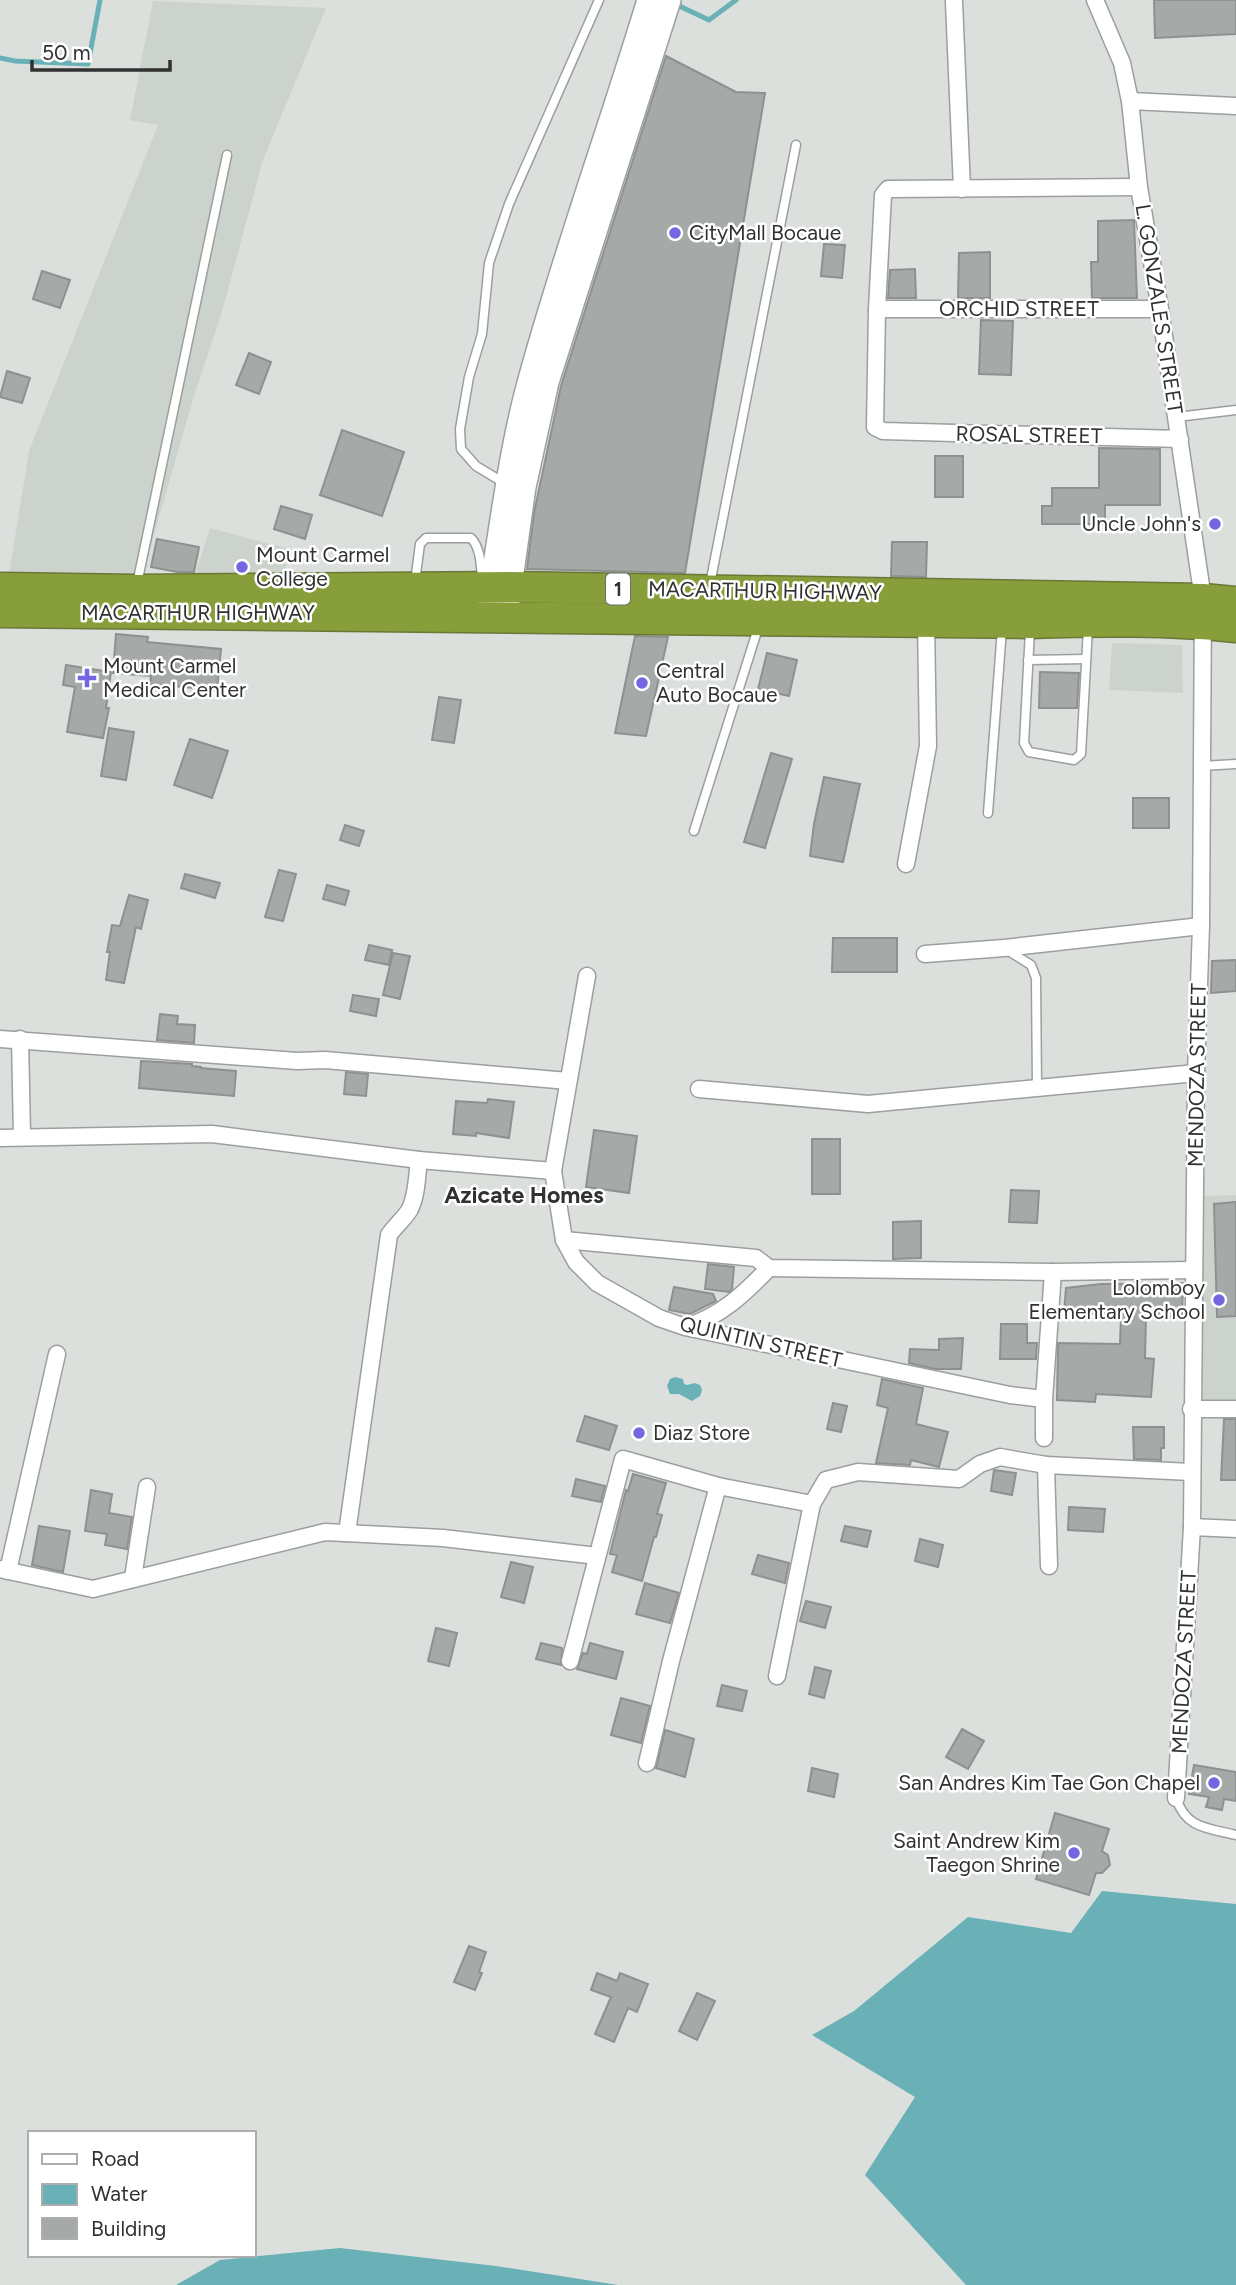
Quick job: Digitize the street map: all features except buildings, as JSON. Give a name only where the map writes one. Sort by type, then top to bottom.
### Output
[{"type":"highway","name":"MACARTHUR HIGHWAY","points":[[0,588],[414,588],[495,599],[761,620],[1016,623],[1088,621],[1202,611],[1236,603]]},
{"type":"highway","name":"MACARTHUR HIGHWAY","points":[[0,611],[495,599],[708,590],[1202,611],[1236,627]]},
{"type":"street","name":"L. GONZALES STREET","points":[[1095,0],[1122,63],[1130,100],[1139,187],[1177,417],[1202,611]]},
{"type":"street","points":[[954,2],[962,189]]},
{"type":"street","points":[[495,599],[506,484],[530,378],[588,188],[653,18]]},
{"type":"street","points":[[495,599],[524,487],[547,382],[653,18]]},
{"type":"street","points":[[1130,100],[1236,106]]},
{"type":"street","points":[[877,309],[885,191],[891,188],[1139,187]]},
{"type":"street","name":"ORCHID STREET","points":[[877,309],[1160,309]]},
{"type":"street","name":"ROSAL STREET","points":[[877,309],[875,422],[878,430],[1180,439]]},
{"type":"street","name":"MENDOZA STREET","points":[[1176,1798],[1192,1527],[1196,1073],[1201,926],[1202,611]]},
{"type":"street","points":[[906,864],[928,746],[926,621]]},
{"type":"street","points":[[925,954],[1201,926]]},
{"type":"street","name":"QUINTIN STREET","points":[[587,976],[553,1171],[564,1240],[576,1262],[597,1283],[659,1318],[685,1327],[1010,1395],[1044,1399]]},
{"type":"street","points":[[0,1039],[297,1061],[326,1060],[568,1081]]},
{"type":"street","points":[[20,1039],[22,1136]]},
{"type":"street","points":[[699,1090],[868,1104],[1196,1073]]},
{"type":"street","points":[[0,1138],[212,1134],[419,1160],[553,1171]]},
{"type":"street","points":[[347,1533],[389,1236],[409,1210],[415,1193],[419,1160]]},
{"type":"street","points":[[564,1240],[756,1258],[769,1268],[1053,1272],[1194,1270]]},
{"type":"street","points":[[685,1327],[726,1308],[745,1294],[769,1268]]},
{"type":"street","points":[[1044,1438],[1044,1399],[1053,1272]]},
{"type":"street","points":[[57,1354],[4,1570],[93,1589],[325,1532],[443,1538],[597,1556]]},
{"type":"street","points":[[1191,1409],[1236,1409]]},
{"type":"street","points":[[777,1676],[812,1504],[826,1480],[858,1472],[959,1479],[980,1464],[1000,1457],[1046,1465],[1191,1472]]},
{"type":"street","points":[[570,1661],[623,1459],[718,1486],[812,1504]]},
{"type":"street","points":[[1046,1465],[1049,1566]]},
{"type":"street","points":[[648,1763],[671,1661],[718,1486]]},
{"type":"street","points":[[133,1578],[148,1487]]},
{"type":"street","points":[[1192,1527],[1236,1529]]},
{"type":"lane","points":[[506,484],[476,466],[461,449],[460,429],[469,377],[482,334],[489,263],[509,204],[599,0]]},
{"type":"lane","points":[[708,590],[796,145]]},
{"type":"lane","points":[[136,590],[227,155]]},
{"type":"lane","points":[[1177,417],[1236,410]]},
{"type":"lane","points":[[414,588],[420,544],[426,538],[471,538],[475,542],[495,599]]},
{"type":"lane","points":[[694,831],[761,620]]},
{"type":"lane","points":[[1016,623],[1028,660],[1024,743],[1029,752],[1074,760],[1081,754],[1088,621]]},
{"type":"lane","points":[[988,813],[1016,623]]},
{"type":"lane","points":[[1028,660],[1086,659]]},
{"type":"lane","points":[[1201,766],[1236,764]]},
{"type":"lane","points":[[1004,948],[1031,965],[1035,978],[1037,1087]]},
{"type":"lane","points":[[1176,1798],[1180,1810],[1199,1826],[1236,1835]]},
{"type":"shaded area","points":[[153,1],[326,8],[263,160],[222,312],[194,396],[141,580],[9,574],[29,451],[158,125],[130,120]]},
{"type":"shaded area","name":"Mount Carmel College","points":[[210,528],[289,549],[282,586],[192,584]]},
{"type":"shaded area","points":[[1112,643],[1182,645],[1183,693],[1109,690]]},
{"type":"shaded area","name":"Lolomboy Elementary School","points":[[1236,1195],[1236,1404],[1203,1405],[1202,1196]]},
{"type":"water","points":[[670,1379],[683,1379],[687,1385],[700,1385],[700,1396],[692,1401],[679,1394],[670,1394],[667,1386]]},
{"type":"water","points":[[1102,1891],[1236,1904],[1236,2285],[966,2285],[865,2175],[915,2097],[812,2035],[854,2011],[968,1917],[1071,1933]]},
{"type":"water","points":[[340,2248],[496,2266],[618,2285],[176,2285],[220,2260]]},
{"type":"waterway","points":[[0,58],[88,64],[100,0]]},
{"type":"waterway","points":[[675,4],[709,20],[736,0]]},
{"type":"place","name":"CityMall Bocaue","points":[[675,233]]},
{"type":"place","name":"Uncle John's","points":[[1215,524]]},
{"type":"place","name":"Mount Carmel College","points":[[242,567]]},
{"type":"place","name":"Mount Carmel Medical Center","points":[[87,678]]},
{"type":"place","name":"Central Auto Bocaue","points":[[642,683]]},
{"type":"place","name":"Lolomboy Elementary School","points":[[1219,1300]]},
{"type":"place","name":"Diaz Store","points":[[639,1433]]},
{"type":"place","name":"San Andres Kim Tae Gon Chapel","points":[[1214,1783]]},
{"type":"place","name":"Saint Andrew Kim Taegon Shrine","points":[[1074,1853]]},
{"type":"district","name":"Azicate Homes","points":[[524,1195]]}]
